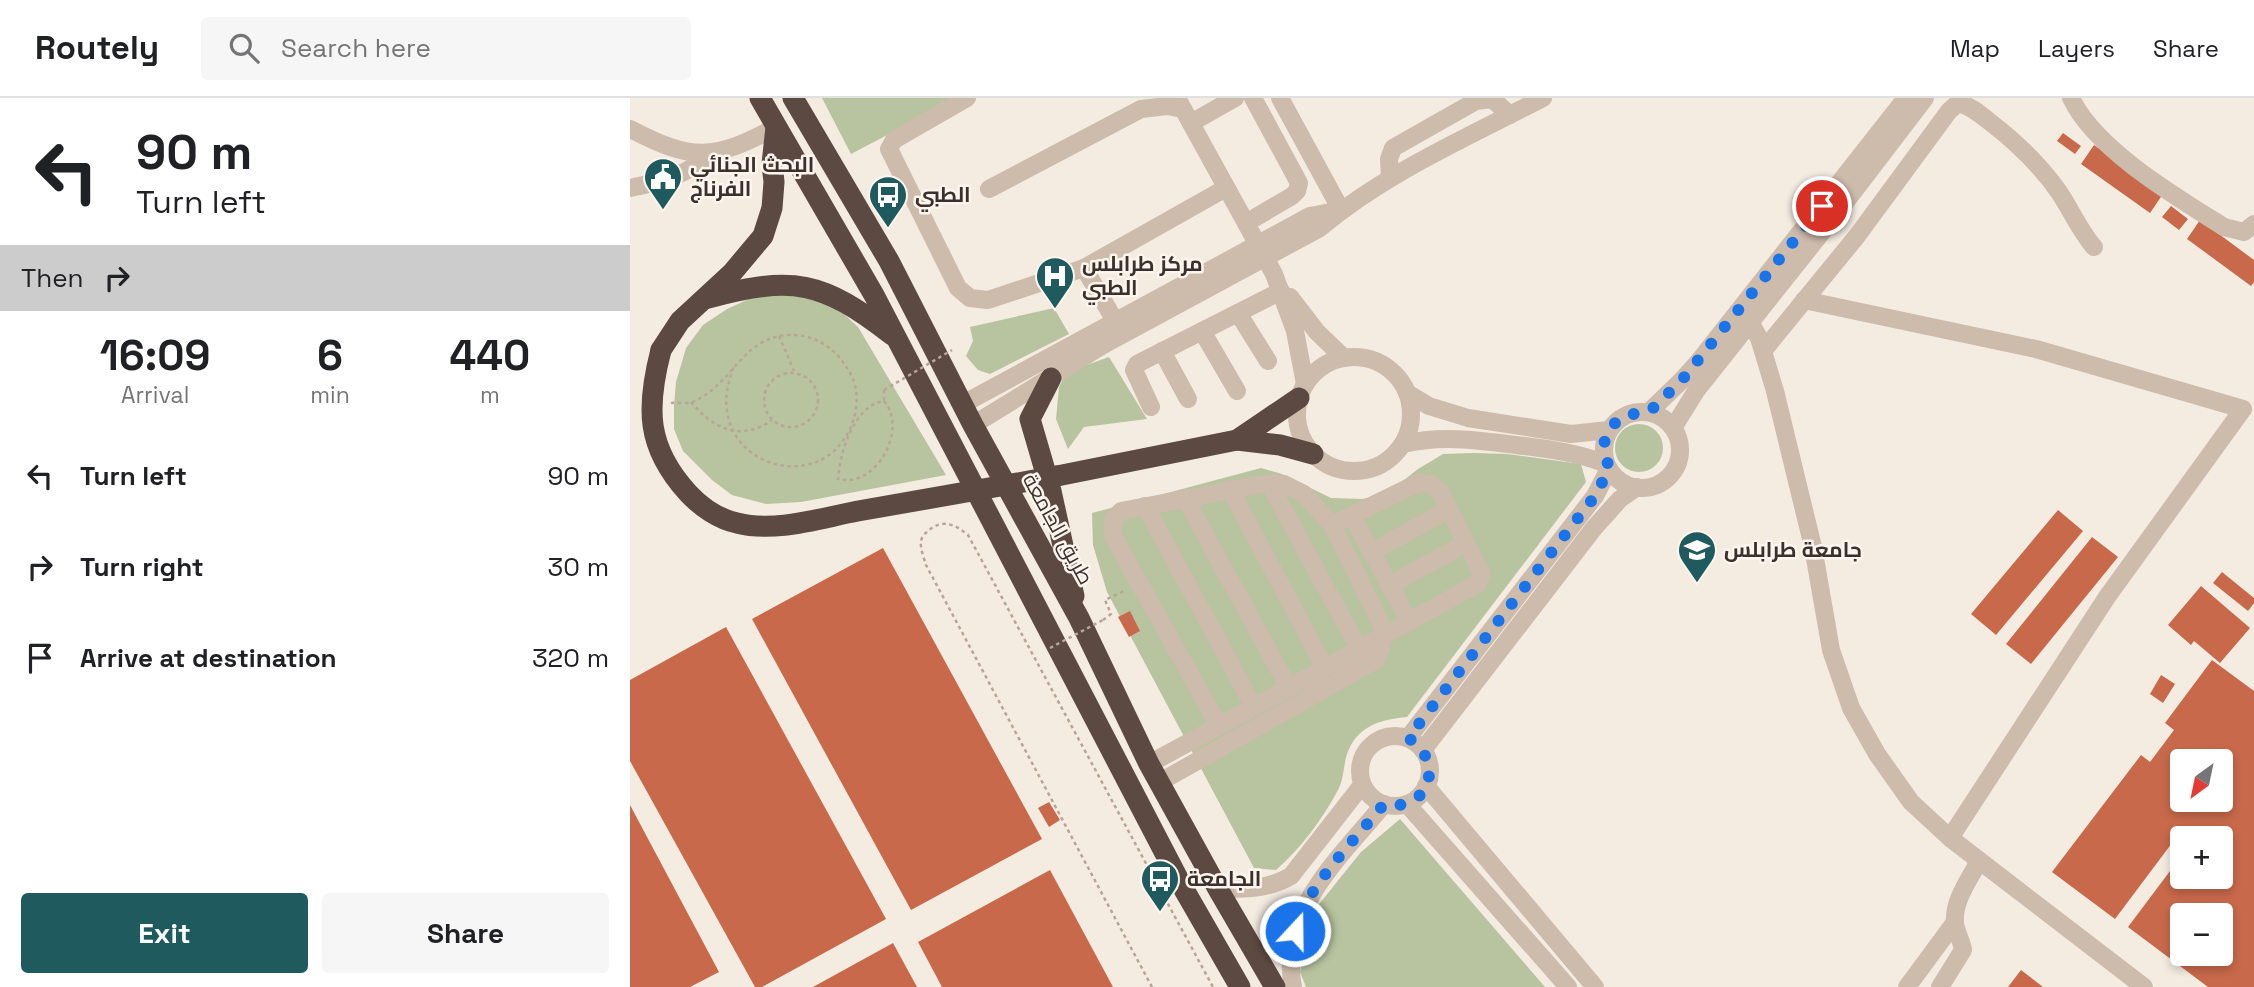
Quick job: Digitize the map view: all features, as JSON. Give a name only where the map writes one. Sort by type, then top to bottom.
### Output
[{"type":"highway","points":[[760,98],[844,241],[896,337],[1182,886],[1240,987]]},
{"type":"highway","name":"طريق الجامعة","points":[[793,98],[889,261],[973,425],[1079,618],[1155,773],[1275,987]]},
{"type":"highway","points":[[776,127],[772,164],[772,208],[763,236],[732,273],[680,321],[661,350],[654,375],[651,403],[655,442],[671,474],[713,514],[736,523],[784,525],[1057,476],[1237,440],[1269,443],[1313,454]]},
{"type":"highway","points":[[703,299],[765,285],[804,286],[839,298],[896,337]]},
{"type":"highway","points":[[1051,378],[1030,419],[1051,491],[1079,618]]},
{"type":"highway","points":[[1237,440],[1302,391]]},
{"type":"street","points":[[967,98],[894,140],[889,149],[958,288],[970,298],[988,300],[1084,268],[1226,188]]},
{"type":"street","points":[[989,189],[1142,109],[1167,106],[1184,110],[1235,98]]},
{"type":"street","points":[[1245,223],[1292,196],[1299,183],[1253,98]]},
{"type":"street","points":[[1280,98],[1341,210]]},
{"type":"street","points":[[963,404],[1118,328],[1261,250],[1310,216],[1341,210],[1390,178],[1543,98]]},
{"type":"street","points":[[1649,412],[1699,361],[1906,98]]},
{"type":"street","points":[[1673,428],[1696,391],[1925,98]]},
{"type":"street","points":[[2071,98],[2085,121],[2102,138],[2165,188],[2234,232],[2244,232],[2254,224]]},
{"type":"street","points":[[1390,178],[1389,159],[1393,148],[1476,101],[1492,99],[1510,115]]},
{"type":"street","points":[[1763,351],[1857,236],[1949,111],[1958,103],[1963,103],[1985,118],[2032,160],[2058,190],[2094,247]]},
{"type":"street","points":[[1184,110],[1274,274],[1296,331],[1302,391],[1297,413],[1298,428],[1304,442],[1325,464],[1339,469],[1360,471],[1381,464],[1393,456],[1402,444],[1411,419],[1407,393],[1399,380],[1375,361],[1344,358],[1329,363],[1315,372],[1302,391]]},
{"type":"street","points":[[630,129],[685,153],[711,153],[740,144],[776,127]]},
{"type":"street","points":[[630,188],[662,182],[698,166],[711,153]]},
{"type":"street","points":[[1084,268],[1118,328]]},
{"type":"street","points":[[1274,274],[1317,332],[1344,358]]},
{"type":"street","points":[[1151,407],[1134,370],[1137,364],[1281,291]]},
{"type":"street","points":[[1804,300],[2036,349],[2248,410],[2107,597],[1950,838]]},
{"type":"street","points":[[1238,313],[1268,361]]},
{"type":"street","points":[[1750,322],[1763,351],[1813,547],[1831,650],[1851,708],[1877,754],[1911,803],[1950,838],[2144,987]]},
{"type":"street","points":[[973,425],[1051,378],[1118,328]]},
{"type":"street","points":[[1202,331],[1237,391]]},
{"type":"street","points":[[1162,351],[1188,399]]},
{"type":"street","points":[[1407,393],[1429,407],[1468,418],[1571,434],[1609,430]]},
{"type":"street","points":[[1402,444],[1425,439],[1461,438],[1571,453],[1608,467],[1626,484],[1637,487],[1658,484],[1674,470],[1680,449],[1673,428],[1663,418],[1649,412],[1626,415],[1609,430],[1604,447],[1608,467],[1595,496],[1408,738]]},
{"type":"street","points":[[1155,773],[1219,726],[1477,584],[1482,573],[1440,491],[1431,484],[1420,482],[1332,525]]},
{"type":"street","points":[[1269,483],[1359,649]]},
{"type":"street","points":[[1155,773],[1376,660],[1387,634],[1332,525],[1304,494],[1284,484],[1269,483],[1230,489],[1121,511],[1111,527],[1113,536],[1219,726]]},
{"type":"street","points":[[1423,750],[1594,528],[1620,499],[1637,487]]},
{"type":"street","points":[[1230,489],[1325,668]]},
{"type":"street","points":[[1185,498],[1289,688]]},
{"type":"street","points":[[1144,506],[1254,707]]},
{"type":"street","points":[[1372,552],[1449,509]]},
{"type":"street","points":[[1352,516],[1409,621]]},
{"type":"street","points":[[1390,585],[1466,543]]},
{"type":"street","points":[[1387,737],[1408,738],[1423,750],[1430,768],[1426,786],[1418,797],[1407,804],[1384,804],[1371,797],[1362,785],[1360,764],[1370,746],[1387,737]]},
{"type":"street","points":[[1218,889],[1257,888],[1276,884],[1291,876],[1362,785]]},
{"type":"street","points":[[1426,786],[1595,987]]},
{"type":"street","points":[[1293,987],[1292,944],[1304,905],[1384,804]]},
{"type":"street","points":[[1407,804],[1568,987]]},
{"type":"street","points":[[1907,987],[1955,922],[1960,897],[1979,861]]},
{"type":"street","points":[[1940,987],[1963,950],[1955,922]]},
{"type":"path","points":[[671,402],[691,402],[705,394],[746,353],[761,342],[779,336],[797,335],[815,340],[831,349],[844,362],[853,379],[857,397],[849,433],[838,447],[811,464],[795,467],[779,466],[751,453],[732,432],[706,419],[691,402]]},
{"type":"path","points":[[779,336],[795,373]]},
{"type":"path","points":[[884,401],[875,403],[860,416],[854,426],[841,456],[838,479],[855,480],[876,467],[884,456],[891,427],[884,390],[952,350]]},
{"type":"path","points":[[732,432],[726,413],[725,397],[734,367]]},
{"type":"path","points":[[795,373],[811,381],[816,389],[817,407],[807,422],[798,426],[780,425],[772,420],[764,405],[766,388],[778,376],[795,373]]},
{"type":"path","points":[[732,432],[761,428],[772,420]]},
{"type":"path","points":[[1152,987],[926,565],[921,541],[924,534],[935,526],[947,523],[957,526],[968,535],[1213,987]]},
{"type":"path","points":[[1050,648],[1111,614],[1105,600],[1140,585]]},
{"type":"green space","points":[[822,98],[958,98],[851,154]]},
{"type":"green space","points":[[797,291],[832,303],[858,327],[946,475],[801,502],[766,504],[732,495],[712,480],[683,451],[674,429],[674,405],[676,382],[686,348],[703,325],[727,309],[760,294]]},
{"type":"green space","points":[[1054,308],[1069,334],[990,374],[978,370],[966,356],[973,341],[970,327]]},
{"type":"green space","points":[[1109,357],[1147,419],[1084,427],[1068,449],[1056,419],[1059,387],[1067,372]]},
{"type":"green space","points":[[1639,424],[1656,431],[1663,448],[1656,465],[1639,472],[1622,465],[1615,448],[1622,431]]},
{"type":"green space","points":[[1443,454],[1507,454],[1581,464],[1586,482],[1407,717],[1389,719],[1359,734],[1347,754],[1338,790],[1302,843],[1276,870],[1254,868],[1107,592],[1093,545],[1092,513],[1261,468],[1282,474],[1331,498],[1362,499],[1385,495],[1418,469]]},
{"type":"green space","points":[[1400,819],[1545,987],[1306,987],[1300,972],[1312,913],[1361,852]]},
{"type":"building","points":[[2063,133],[2081,146],[2075,154],[2057,141]]},
{"type":"building","points":[[2094,145],[2163,194],[2150,213],[2081,164]]},
{"type":"building","points":[[2171,206],[2188,219],[2179,230],[2162,217]]},
{"type":"building","points":[[2200,220],[2254,260],[2254,282],[2251,286],[2187,239]]},
{"type":"building","points":[[2058,510],[2083,531],[1996,635],[1971,614]]},
{"type":"building","points":[[2092,537],[2118,557],[2031,664],[2006,644]]},
{"type":"building","points":[[883,548],[1042,839],[911,910],[752,619]]},
{"type":"building","points":[[2222,572],[2254,598],[2248,611],[2213,583]]},
{"type":"building","points":[[2201,586],[2250,628],[2220,663],[2194,641],[2191,645],[2168,625]]},
{"type":"building","points":[[1130,611],[1140,631],[1129,637],[1118,617]]},
{"type":"building","points":[[726,627],[886,919],[762,987],[755,987],[630,761],[630,680]]},
{"type":"building","points":[[2212,660],[2254,691],[2254,987],[2208,987],[2180,966],[2233,966],[2233,903],[2170,903],[2170,958],[2128,927],[2170,871],[2170,889],[2233,889],[2233,826],[2170,826],[2170,846],[2115,919],[2052,872],[2141,755],[2150,762],[2174,730],[2165,723]]},
{"type":"building","points":[[2161,675],[2175,684],[2163,703],[2150,694]]},
{"type":"building","points":[[1049,802],[1060,820],[1049,827],[1038,808]]},
{"type":"building","points":[[630,805],[719,972],[690,987],[630,987]]},
{"type":"building","points":[[1050,870],[1113,987],[942,987],[918,942]]},
{"type":"building","points":[[893,943],[917,987],[813,987]]},
{"type":"building","points":[[2021,970],[2043,987],[2008,987]]},
{"type":"place","name":"البحث الجنائي الفرناج","points":[[663,211]]},
{"type":"place","name":"الطبي","points":[[888,229]]},
{"type":"place","name":"مركز طرابلس الطبي","points":[[1055,310]]},
{"type":"place","name":"جامعة طرابلس","points":[[1697,584]]},
{"type":"place","name":"الجامعة","points":[[1160,913]]},
{"type":"route","points":[[1295,931],[1309,897],[1384,804],[1407,804],[1423,792],[1429,777],[1428,759],[1423,750],[1408,738],[1595,496],[1609,469],[1604,456],[1605,438],[1609,430],[1626,415],[1649,412],[1682,380],[1822,206]]}]
